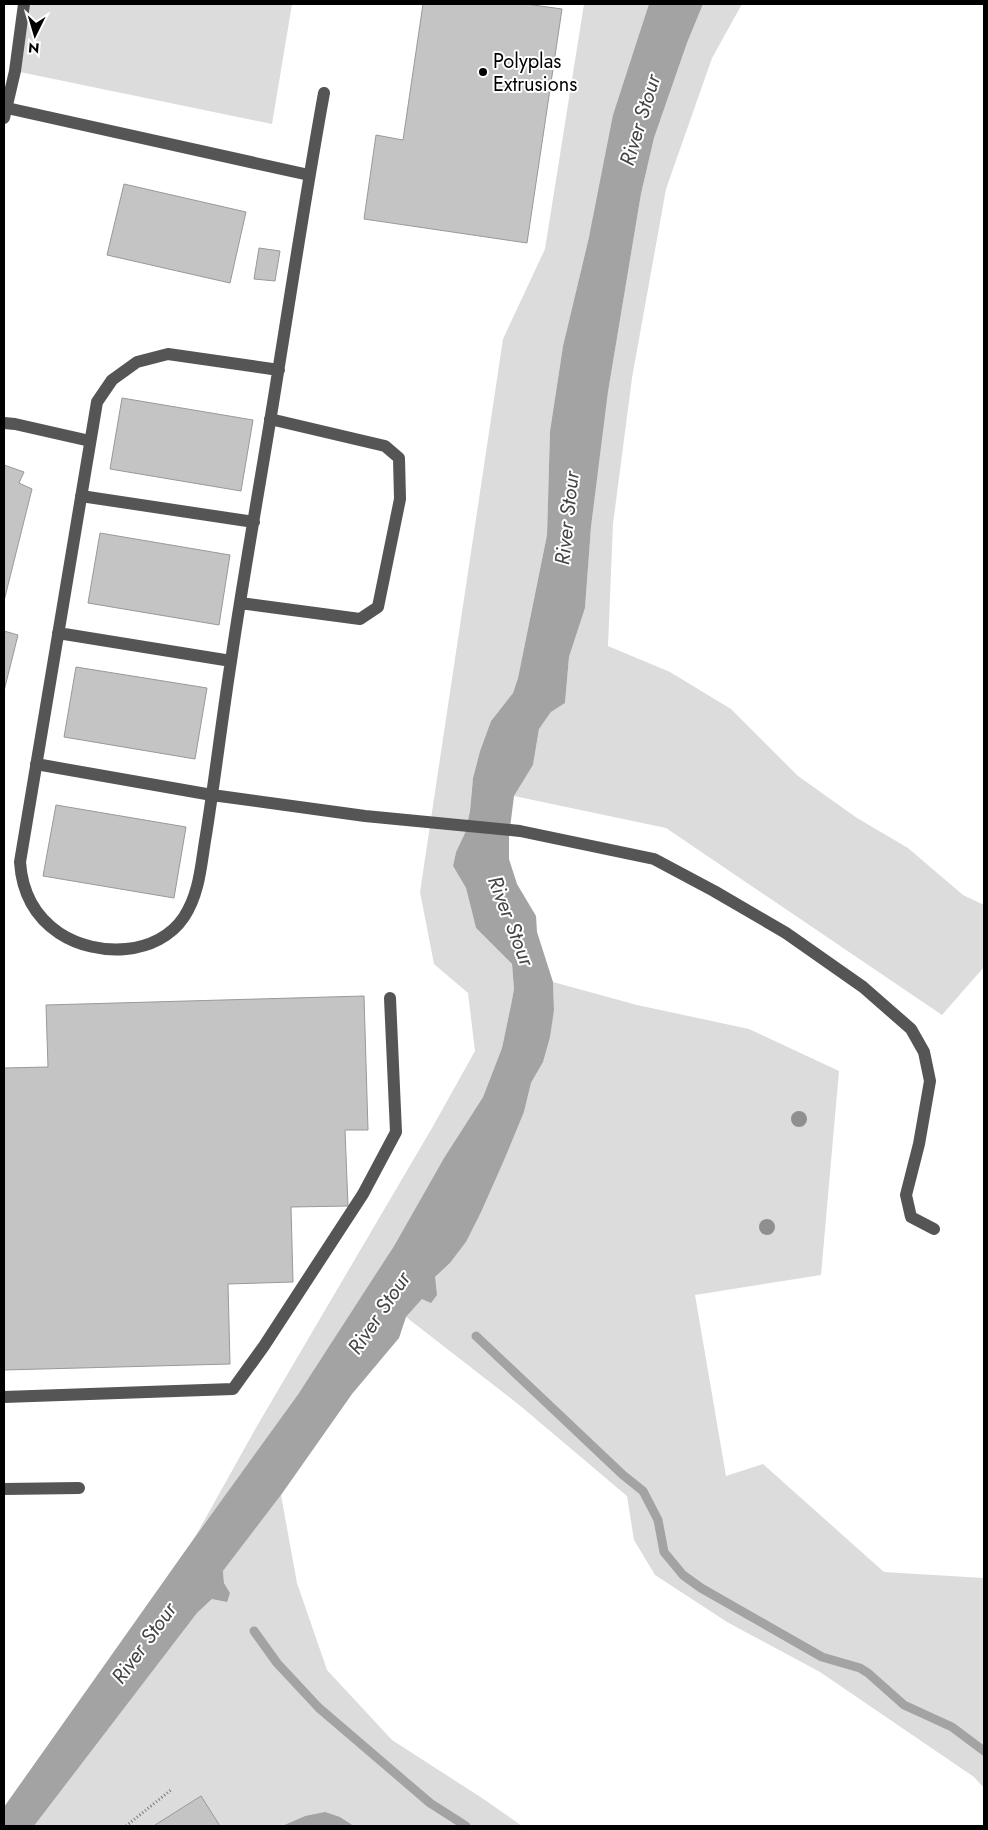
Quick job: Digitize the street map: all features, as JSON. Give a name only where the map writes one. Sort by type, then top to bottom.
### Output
[{"type":"street","points":[[24,4],[15,71],[5,113],[309,175]]},
{"type":"street","points":[[278,370],[168,354],[137,362],[112,380],[97,402],[20,862],[24,889],[37,914],[61,934],[94,948],[127,950],[163,937],[178,926],[197,891],[240,603],[324,93]]},
{"type":"street","points":[[240,603],[360,620],[378,607],[400,499],[399,458],[384,446],[270,418]]},
{"type":"street","points":[[4,423],[90,441]]},
{"type":"street","points":[[81,496],[254,522]]},
{"type":"street","points":[[58,633],[231,661]]},
{"type":"street","points":[[36,764],[212,795],[365,816],[520,831],[654,859],[786,933],[863,987],[911,1029],[924,1052],[930,1081],[919,1144],[906,1195],[911,1217],[934,1229]]},
{"type":"street","points":[[4,1397],[233,1389],[264,1346],[363,1194],[396,1132],[390,998]]},
{"type":"street","points":[[4,1489],[79,1488]]},
{"type":"path","points":[[126,1826],[171,1790]]},
{"type":"shaded area","points":[[24,4],[292,4],[272,124],[15,71]]},
{"type":"shaded area","points":[[584,4],[649,4],[563,346],[550,431],[547,535],[518,678],[513,693],[491,721],[480,751],[473,778],[470,811],[465,833],[456,852],[453,866],[466,888],[476,928],[512,964],[514,989],[502,1048],[483,1097],[444,1158],[394,1246],[349,1318],[299,1393],[195,1537],[257,1426],[432,1128],[475,1051],[468,993],[434,964],[420,892],[503,339],[545,249]]},
{"type":"shaded area","points":[[703,4],[742,4],[712,58],[666,189],[632,378],[613,524],[608,646],[670,672],[731,709],[798,776],[857,818],[908,848],[963,895],[984,905],[984,967],[942,1015],[666,828],[514,796],[533,765],[539,729],[551,712],[565,703],[569,657],[585,608],[591,527],[608,392],[641,194],[654,138],[687,43]]},
{"type":"shaded area","points":[[553,982],[637,1005],[749,1029],[839,1071],[821,1275],[695,1295],[726,1476],[763,1464],[884,1572],[984,1578],[984,1788],[974,1777],[820,1672],[727,1622],[655,1575],[634,1540],[627,1496],[518,1404],[406,1317],[422,1299],[435,1277],[450,1263],[466,1242],[505,1158],[524,1112],[531,1083],[543,1062],[554,1010]]},
{"type":"shaded area","points":[[281,1495],[297,1583],[327,1670],[392,1740],[522,1826],[354,1826],[340,1817],[305,1816],[282,1826],[34,1826],[197,1613],[212,1599],[230,1593],[224,1583],[223,1571]]},
{"type":"water","name":"River Stour","points":[[649,4],[703,4],[687,43],[654,138],[641,194],[608,392],[591,527],[585,608],[569,657],[565,703],[551,712],[539,729],[533,765],[514,796],[509,836],[509,859],[517,884],[536,916],[537,932],[553,982],[554,1010],[550,1037],[543,1062],[531,1083],[524,1112],[505,1158],[466,1242],[450,1263],[435,1277],[437,1295],[431,1303],[422,1299],[406,1317],[399,1338],[352,1394],[281,1495],[223,1571],[224,1583],[230,1593],[227,1602],[212,1599],[197,1613],[34,1826],[4,1826],[4,1807],[299,1393],[394,1246],[444,1158],[483,1097],[502,1048],[514,989],[512,964],[476,928],[466,888],[453,866],[456,852],[465,833],[470,811],[473,778],[480,751],[491,721],[513,693],[518,678],[547,535],[550,431],[563,346],[589,237],[613,115]]},
{"type":"water","points":[[325,1812],[340,1817],[354,1826],[282,1826],[305,1816]]},
{"type":"building","name":"Polyplas Extrusions","points":[[423,4],[526,4],[562,9],[527,243],[364,219],[376,135],[403,140]]},
{"type":"building","points":[[124,184],[246,212],[230,283],[107,255]]},
{"type":"building","points":[[259,248],[280,251],[275,281],[254,279]]},
{"type":"building","points":[[122,398],[253,420],[241,491],[110,469]]},
{"type":"building","points":[[4,465],[24,472],[19,483],[32,489],[4,601]]},
{"type":"building","points":[[100,533],[230,555],[219,625],[88,603]]},
{"type":"building","points":[[4,631],[18,635],[4,691]]},
{"type":"building","points":[[76,667],[207,688],[195,759],[64,737]]},
{"type":"building","points":[[56,805],[186,827],[174,898],[43,876]]},
{"type":"building","points":[[364,996],[368,1130],[345,1130],[348,1206],[291,1207],[293,1282],[228,1284],[230,1364],[4,1370],[4,1068],[48,1067],[46,1005]]},
{"type":"building","points":[[201,1796],[220,1826],[155,1825]]},
{"type":"waterway","points":[[476,1336],[623,1475],[643,1491],[658,1520],[664,1552],[683,1575],[701,1588],[822,1657],[860,1668],[904,1705],[952,1727],[984,1751]]},
{"type":"waterway","points":[[254,1631],[277,1663],[319,1708],[430,1803],[466,1826]]},
{"type":"place","name":"Polyplas Extrusions","points":[[483,72]]}]
